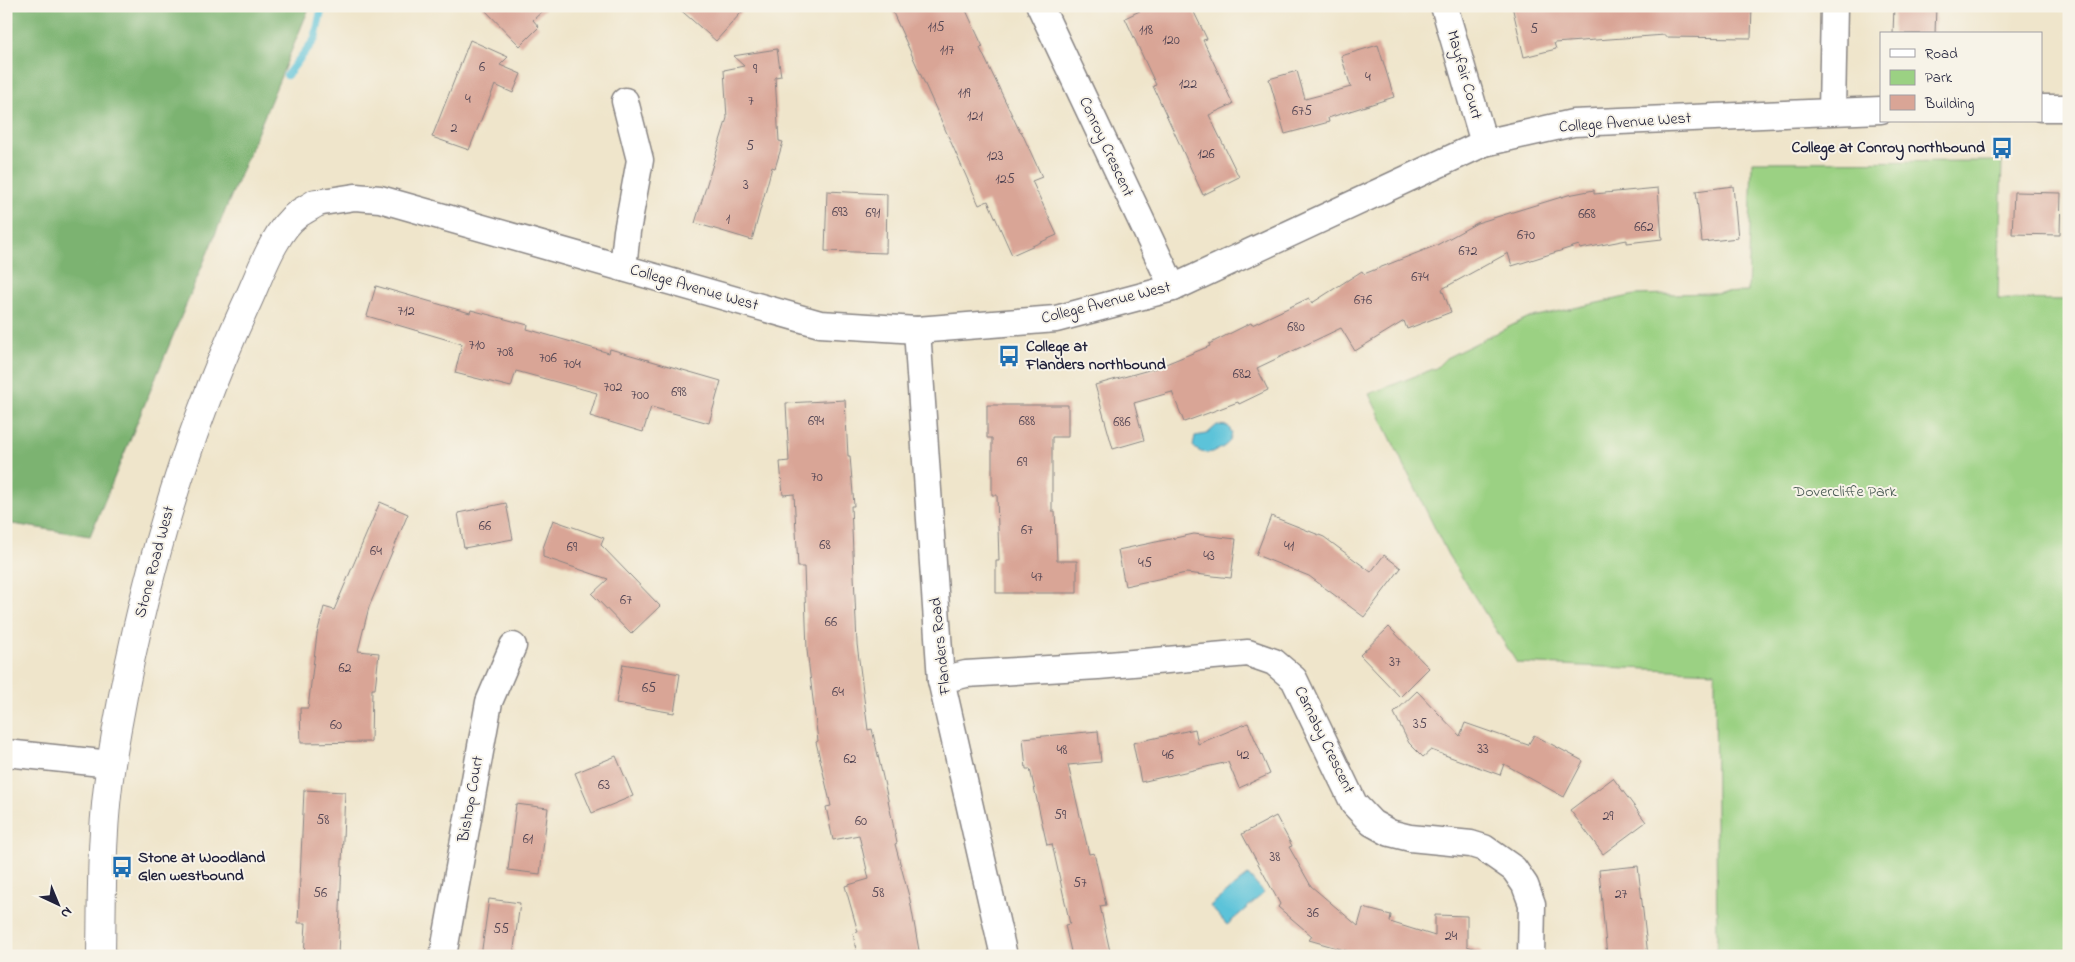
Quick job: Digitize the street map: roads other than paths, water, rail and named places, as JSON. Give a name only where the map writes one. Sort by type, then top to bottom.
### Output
[{"type":"main road","name":"Stone Road West","points":[[101,956],[105,827],[111,764],[138,625],[169,509],[220,361],[278,236],[297,214],[316,203]]},
{"type":"street","name":"Conroy Crescent","points":[[1040,6],[1173,288]]},
{"type":"street","name":"Mayfair Court","points":[[1444,6],[1484,143]]},
{"type":"street","points":[[1832,111],[1834,6]]},
{"type":"street","points":[[623,268],[627,231],[640,160],[625,101]]},
{"type":"street","points":[[2042,108],[2069,108]]},
{"type":"street","name":"College Avenue West","points":[[316,203],[355,197],[380,199],[820,324],[917,330],[1056,319],[1173,288],[1484,143],[1573,123],[1880,110]]},
{"type":"street","name":"Flanders Road","points":[[917,330],[941,680],[1004,956]]},
{"type":"street","name":"Bishop Court","points":[[443,956],[489,702],[513,646]]},
{"type":"street","name":"Carnaby Crescent","points":[[941,680],[966,674],[1098,666],[1248,653],[1274,662],[1294,679],[1354,804],[1372,823],[1390,833],[1410,838],[1471,844],[1484,848],[1514,869],[1525,885],[1532,904],[1531,956]]},
{"type":"street","points":[[6,752],[111,764]]},
{"type":"water","points":[[1217,425],[1228,426],[1232,433],[1230,441],[1222,448],[1212,452],[1207,453],[1197,450],[1193,446],[1195,436],[1207,434]]},
{"type":"water","points":[[1248,875],[1264,893],[1227,925],[1210,906]]},
{"type":"waterway","points":[[287,75],[315,39],[322,6]]},
{"type":"place","name":"College at Conroy northbound","points":[[2002,148]]},
{"type":"place","name":"College at Flanders northbound","points":[[1009,356]]},
{"type":"place","name":"Stone at Woodland Glen westbound","points":[[122,867]]},
{"type":"park label","name":"Dovercliffe Park","points":[[1845,492]]}]
